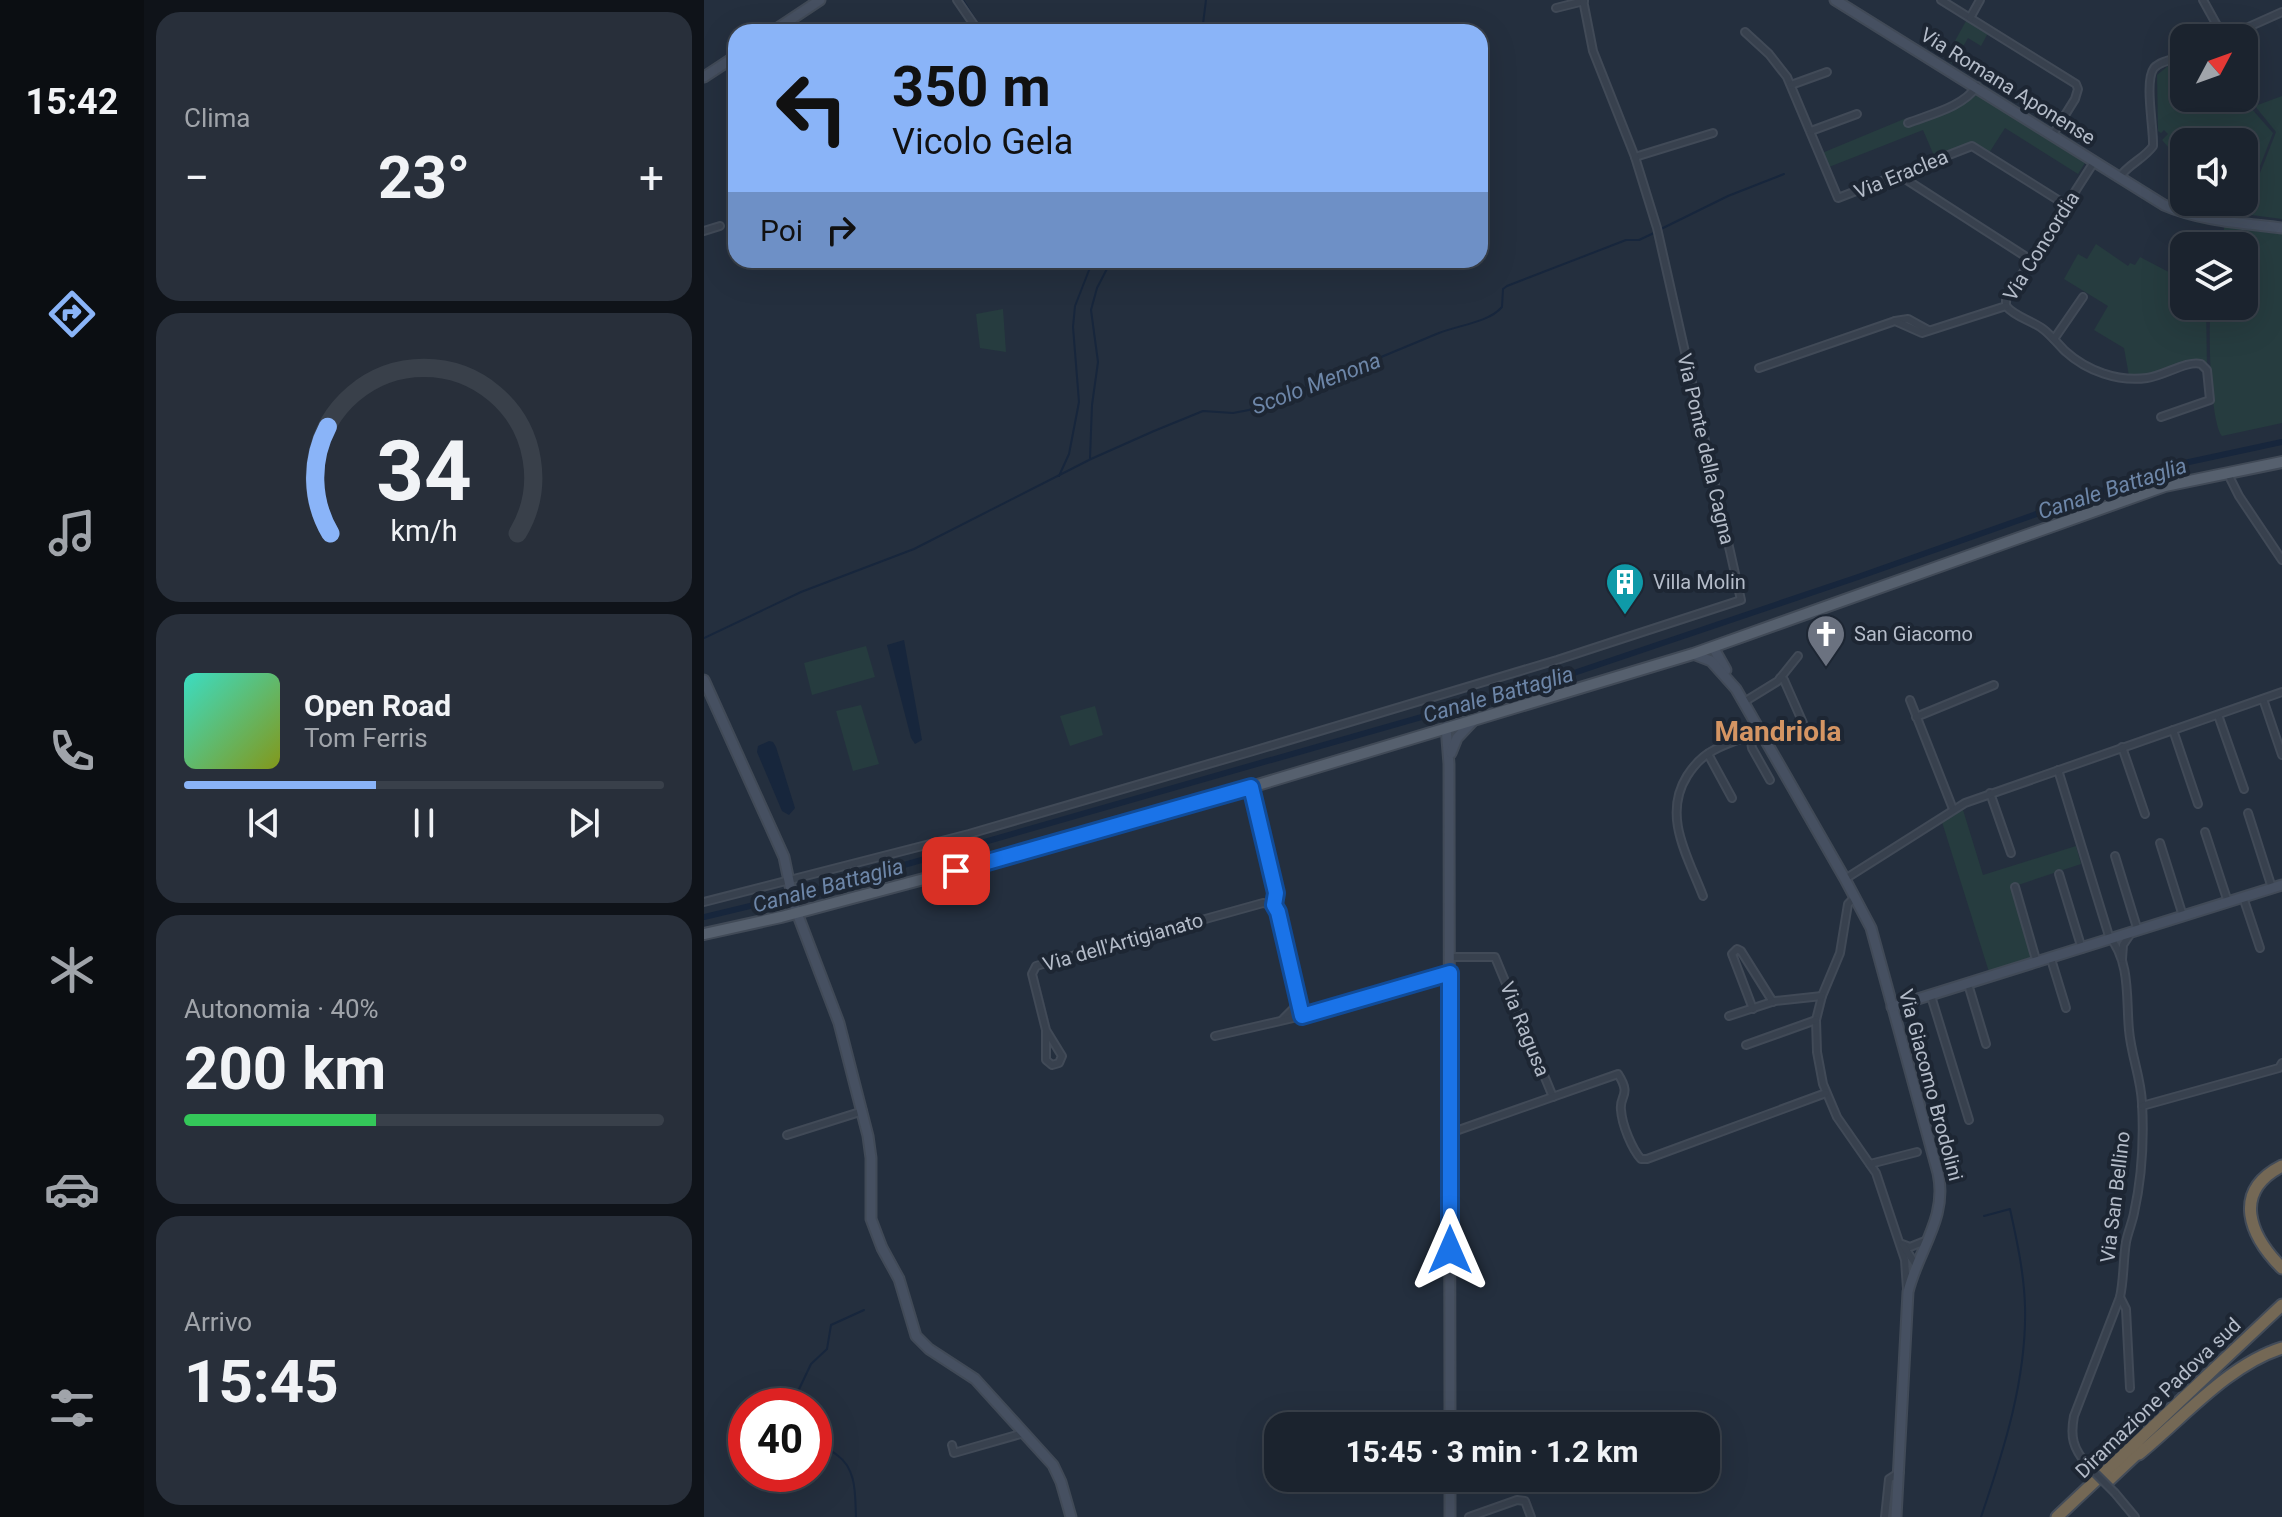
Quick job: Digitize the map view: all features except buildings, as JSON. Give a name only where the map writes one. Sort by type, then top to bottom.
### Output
[{"type":"highway","points":[[2282,1168],[2270,1178],[2254,1210],[2259,1234],[2270,1253],[2282,1265]]},
{"type":"highway","points":[[2256,1329],[2282,1298]]},
{"type":"highway","name":"Diramazione Padova sud","points":[[2057,1517],[2282,1305]]},
{"type":"highway","name":"Diramazione Padova sud","points":[[2069,1517],[2282,1314]]},
{"type":"highway","points":[[2128,1462],[2238,1369],[2259,1356],[2282,1348]]},
{"type":"main road","points":[[704,934],[984,863],[1251,787],[1693,654],[2142,493],[2282,462]]},
{"type":"street","points":[[784,24],[820,0]]},
{"type":"street","points":[[957,0],[974,24]]},
{"type":"street","name":"Via Ponte della Cagna","points":[[788,881],[939,842],[1168,776],[1528,669],[1741,600],[1657,230],[1635,157],[1599,70],[1584,0],[1556,8]]},
{"type":"street","name":"Via Romana Aponense","points":[[1835,0],[2164,205],[2188,214],[2282,228]]},
{"type":"street","points":[[1941,0],[2076,84],[2078,94],[2052,136]]},
{"type":"street","points":[[1970,18],[1980,0]]},
{"type":"street","points":[[2203,0],[2216,24]]},
{"type":"street","points":[[2255,24],[2282,12]]},
{"type":"street","name":"Via Eraclea","points":[[1745,32],[1769,54],[1791,85],[1838,198],[1972,146],[2066,205]]},
{"type":"street","points":[[2119,178],[2123,171],[2152,148],[2152,71],[2159,64],[2170,60]]},
{"type":"street","points":[[704,77],[728,61]]},
{"type":"street","points":[[1791,85],[1827,72]]},
{"type":"street","points":[[1908,123],[1958,103],[1977,86]]},
{"type":"street","points":[[1811,131],[1857,114]]},
{"type":"street","points":[[1635,157],[1713,133]]},
{"type":"street","name":"Via Concordia","points":[[1759,368],[1895,321],[1908,319],[1931,330],[2006,306],[2006,299],[2094,162]]},
{"type":"street","points":[[1899,175],[2031,260]]},
{"type":"street","points":[[704,231],[720,226]]},
{"type":"street","points":[[2054,339],[2083,297]]},
{"type":"street","points":[[2006,306],[2012,313],[2045,330],[2066,352],[2090,368],[2111,376],[2149,378],[2195,362],[2207,370],[2210,400],[2161,417]]},
{"type":"street","points":[[2227,472],[2239,496],[2282,560]]},
{"type":"street","points":[[1718,662],[1728,642]]},
{"type":"street","points":[[1711,648],[1718,662]]},
{"type":"street","points":[[1693,654],[1718,662]]},
{"type":"street","points":[[1744,702],[1780,678],[1798,656]]},
{"type":"street","name":"Via Giacomo Brodolini","points":[[1718,662],[1761,731],[1864,913],[1876,944],[1941,1184],[1940,1209],[1908,1292],[1896,1517]]},
{"type":"street","points":[[1780,678],[1784,680],[1803,723]]},
{"type":"street","points":[[704,680],[779,846],[796,909],[839,1023],[863,1111],[871,1158],[871,1219],[899,1279],[916,1336],[929,1349],[975,1379],[1024,1433],[1058,1474],[1071,1517]]},
{"type":"street","points":[[1916,717],[1994,685]]},
{"type":"street","points":[[1845,879],[1953,809],[1990,793],[2282,692]]},
{"type":"street","points":[[2263,699],[2282,755]]},
{"type":"street","points":[[1910,700],[1953,809]]},
{"type":"street","points":[[2218,715],[2244,789]]},
{"type":"street","points":[[1449,764],[1457,738],[1476,719]]},
{"type":"street","points":[[1450,726],[1457,738]]},
{"type":"street","points":[[1450,726],[1450,1412]]},
{"type":"street","points":[[2173,730],[2198,804]]},
{"type":"street","points":[[1703,896],[1675,815],[1682,784],[1696,764],[1708,754],[1761,731]]},
{"type":"street","points":[[1750,736],[1752,748],[1770,780]]},
{"type":"street","points":[[2122,747],[2145,814]]},
{"type":"street","points":[[1708,754],[1732,798]]},
{"type":"street","points":[[2058,770],[2118,940]]},
{"type":"street","points":[[1251,787],[1276,893],[1274,905],[1302,1016]]},
{"type":"street","points":[[1990,793],[2011,853]]},
{"type":"street","points":[[1892,1007],[2118,940],[2277,887],[2248,813]]},
{"type":"street","points":[[2205,832],[2228,902]]},
{"type":"street","points":[[2160,843],[2183,917]]},
{"type":"street","points":[[2115,856],[2135,932]]},
{"type":"street","points":[[2059,874],[2082,949]]},
{"type":"street","points":[[704,902],[788,881]]},
{"type":"street","points":[[2015,887],[2037,963]]},
{"type":"street","points":[[1855,897],[1848,904],[1840,953],[1822,996],[1816,1020],[1817,1052],[1826,1093],[1837,1117],[1876,1173],[1900,1241],[1908,1292]]},
{"type":"street","points":[[2243,897],[2260,948]]},
{"type":"street","name":"Via dell'Artigianato","points":[[1046,1030],[1032,974],[1036,966],[1263,903],[1274,905]]},
{"type":"street","name":"Via San Bellino","points":[[2118,940],[2129,995],[2130,1041],[2142,1106],[2141,1162],[2135,1210],[2125,1245],[2120,1297],[2126,1309],[2130,1388]]},
{"type":"street","name":"Via San Bellino","points":[[2118,940],[2121,963]]},
{"type":"street","points":[[1753,1009],[1732,954],[1737,949],[1773,1002]]},
{"type":"street","name":"Via Ragusa","points":[[1450,957],[1495,957],[1553,1097]]},
{"type":"street","points":[[2051,959],[2066,1008]]},
{"type":"street","points":[[1215,1036],[1302,1016],[1450,973]]},
{"type":"street","points":[[1968,984],[1986,1044]]},
{"type":"street","points":[[1282,1020],[1294,1008],[1295,987]]},
{"type":"street","points":[[1729,1016],[1773,1002],[1822,996]]},
{"type":"street","points":[[1931,996],[1969,1120]]},
{"type":"street","points":[[1746,1045],[1816,1020]]},
{"type":"street","points":[[1046,1030],[1062,1056],[1055,1064],[1046,1060],[1046,1030]]},
{"type":"street","points":[[2142,1106],[2279,1068],[2282,1063]]},
{"type":"street","points":[[1450,1133],[1615,1074],[1621,1077],[1626,1094],[1621,1110],[1635,1152],[1641,1159],[1826,1093]]},
{"type":"street","points":[[787,1135],[863,1111]]},
{"type":"street","points":[[1870,1164],[1917,1152]]},
{"type":"street","points":[[1900,1241],[1915,1246],[1928,1239]]},
{"type":"street","points":[[1900,1241],[1916,1266]]},
{"type":"street","points":[[1905,1260],[1908,1265],[1916,1266]]},
{"type":"street","points":[[2120,1297],[2071,1430],[2075,1448],[2087,1465],[2135,1517]]},
{"type":"street","points":[[952,1445],[954,1453],[1024,1433]]},
{"type":"street","points":[[1885,1517],[1889,1479],[1900,1472]]},
{"type":"street","points":[[1450,1492],[1450,1517]]},
{"type":"street","points":[[1469,1517],[1517,1500],[1525,1501],[1531,1517]]},
{"type":"green space","points":[[1966,21],[1988,33],[1981,46],[1968,38],[1953,64],[1945,59]]},
{"type":"green space","points":[[2168,66],[2170,112],[2254,112],[2273,133],[2258,171],[2258,128],[2170,128],[2170,149],[2162,140],[2168,134],[2164,130],[2161,133],[2158,131],[2157,75]]},
{"type":"green space","points":[[1977,95],[2085,163],[2078,174],[2005,128],[1989,153],[1973,144],[1935,158],[1923,130],[1829,167],[1822,153],[1904,119],[1908,127],[1959,106]]},
{"type":"green space","points":[[2282,96],[2282,219],[2258,216],[2258,178],[2276,132],[2258,110],[2258,105]]},
{"type":"green space","points":[[2224,226],[2282,234],[2282,423],[2222,436],[2212,395],[2210,320],[2258,320],[2258,232],[2224,232]]},
{"type":"green space","points":[[2096,244],[2128,266],[2130,263],[2135,265],[2140,257],[2170,273],[2170,320],[2206,320],[2207,367],[2195,360],[2151,376],[2129,376],[2124,348],[2094,330],[2108,306],[2064,279],[2078,254],[2087,259]]},
{"type":"green space","points":[[1003,309],[1006,352],[980,348],[976,314]]},
{"type":"green space","points":[[866,646],[875,677],[812,695],[804,663]]},
{"type":"green space","points":[[861,705],[879,764],[853,771],[836,711]]},
{"type":"green space","points":[[1095,706],[1103,735],[1070,746],[1060,716]]},
{"type":"green space","points":[[1963,810],[1983,875],[2076,846],[2081,864],[2012,887],[2031,958],[1989,972],[1942,822]]},
{"type":"water","points":[[904,640],[922,740],[915,744],[887,645]]},
{"type":"water","points":[[769,741],[776,747],[795,808],[789,815],[782,811],[757,752],[758,746]]},
{"type":"waterway","points":[[963,0],[978,24]]},
{"type":"waterway","points":[[1203,24],[1206,0]]},
{"type":"waterway","name":"Scolo Menona","points":[[1661,229],[1728,196],[1784,174]]},
{"type":"waterway","name":"Scolo Menona","points":[[704,638],[801,592],[914,549],[1091,459],[1154,431],[1203,411],[1233,413],[1249,410],[1439,333],[1481,320],[1502,307],[1503,289],[1507,286],[1626,240],[1639,240],[1656,232]]},
{"type":"waterway","points":[[1059,476],[1069,454],[1079,402],[1073,327],[1075,306],[1090,268]]},
{"type":"waterway","points":[[1090,458],[1092,405],[1098,362],[1091,310],[1097,288],[1107,268]]},
{"type":"waterway","name":"Canale Battaglia","points":[[704,917],[813,891],[1568,675],[2175,465],[2282,442]]},
{"type":"waterway","points":[[1981,1517],[2006,1440],[2018,1387],[2025,1333],[2022,1269],[2010,1209],[1984,1216]]},
{"type":"waterway","points":[[800,1388],[811,1364],[827,1349],[831,1325],[864,1310]]},
{"type":"waterway","points":[[832,1452],[844,1461],[852,1475],[856,1517]]},
{"type":"place","name":"Villa Molin","points":[[1625,616]]},
{"type":"place","name":"San Giacomo","points":[[1826,668]]},
{"type":"district","name":"Mandriola","points":[[1778,731]]},
{"type":"route","points":[[956,871],[1251,787],[1276,893],[1274,905],[1302,1016],[1450,973],[1450,1250]]}]
